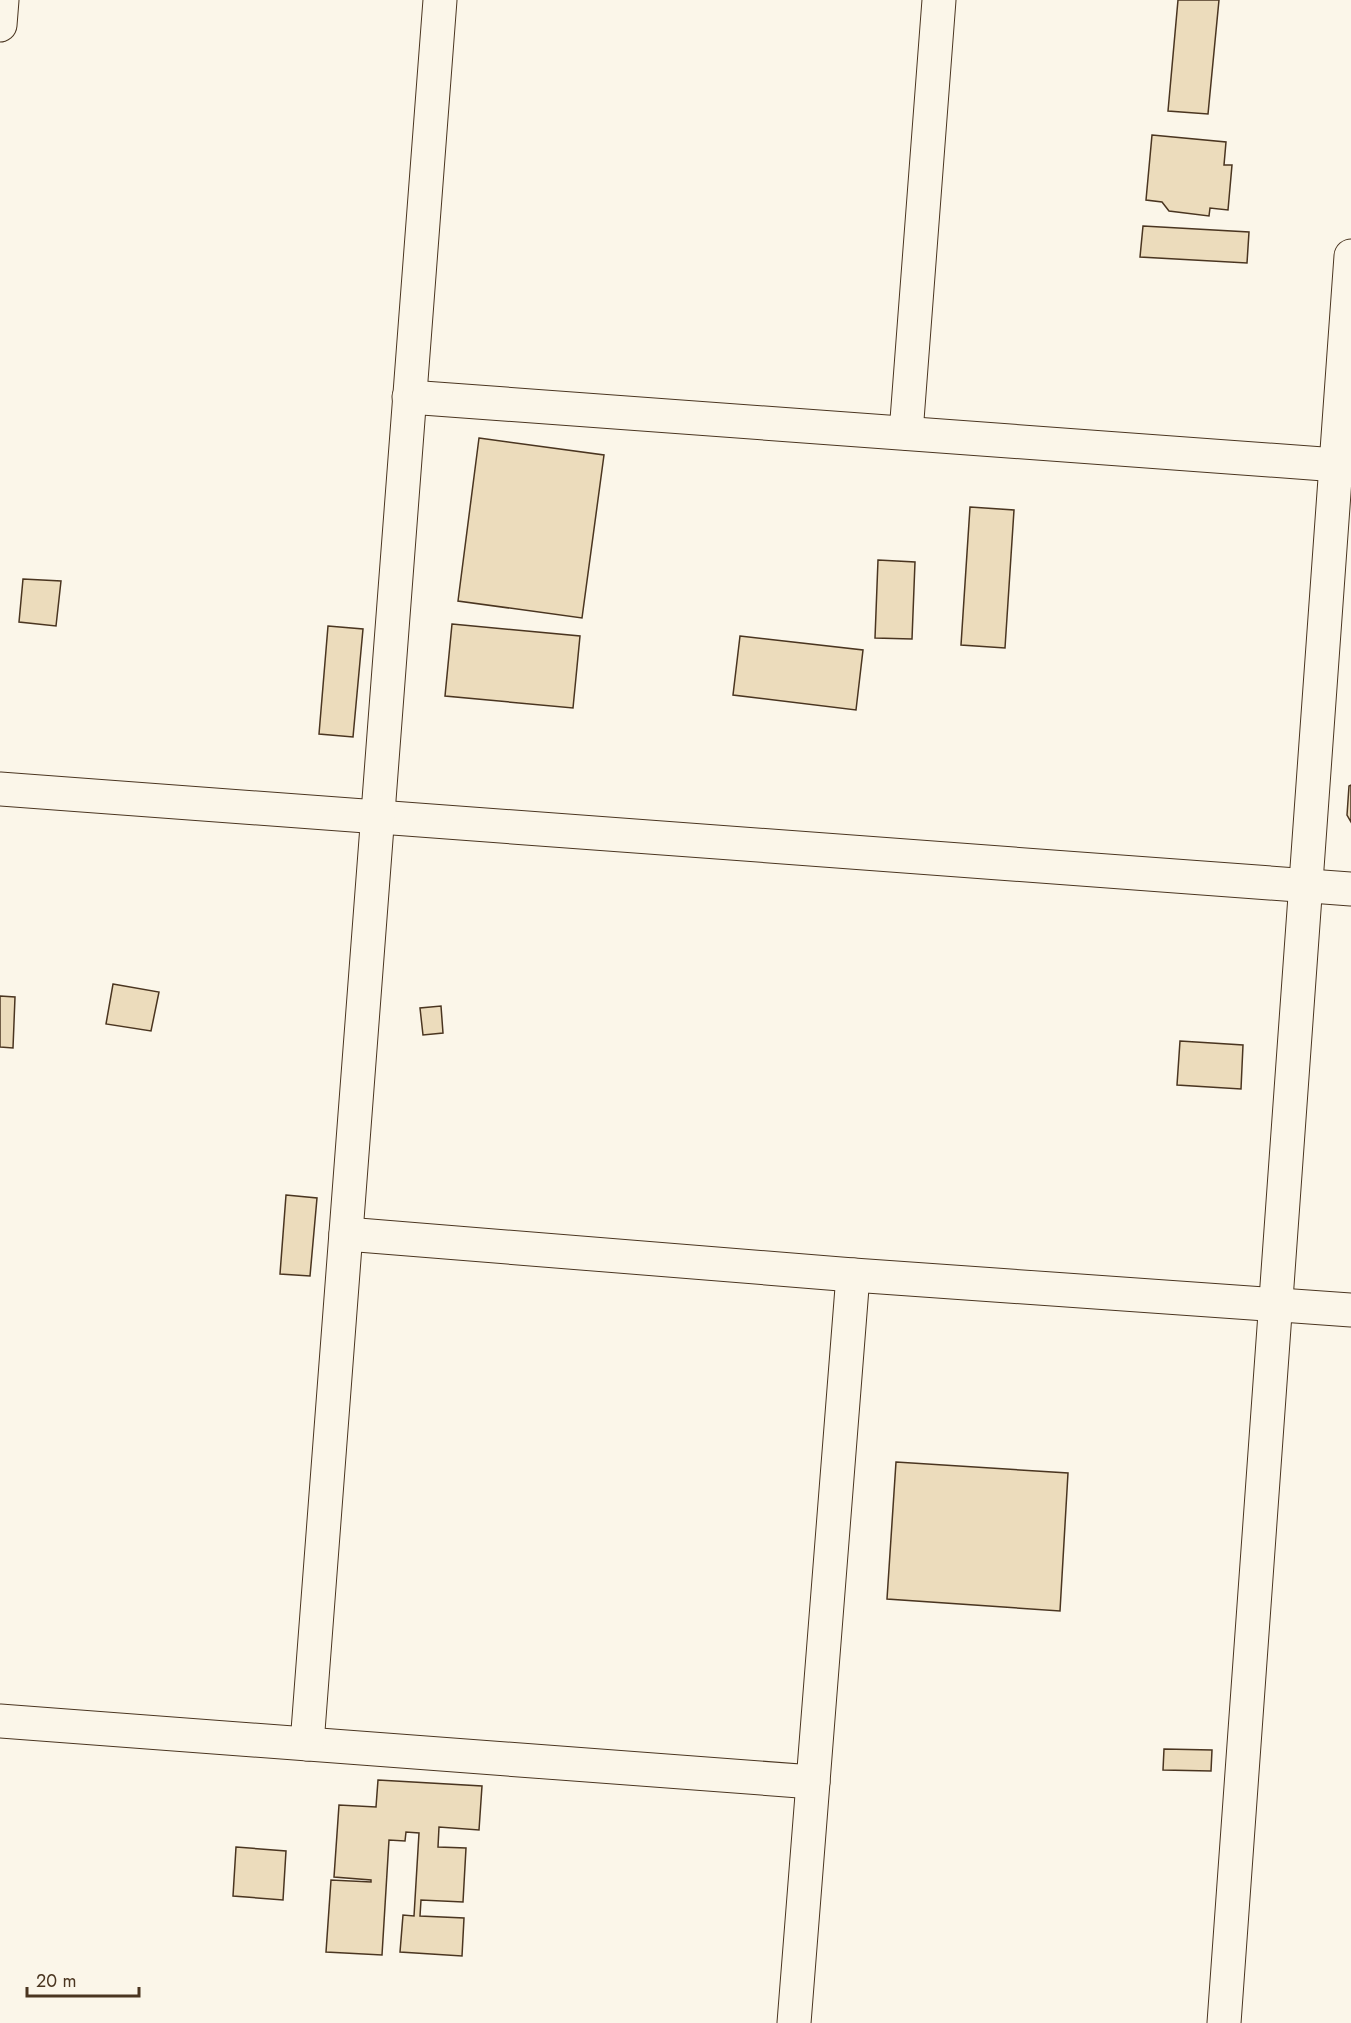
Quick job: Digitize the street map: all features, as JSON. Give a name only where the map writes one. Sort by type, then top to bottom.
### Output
[{"type":"street","points":[[0,25],[2,0]]},
{"type":"street","points":[[307,1744],[440,0]]},
{"type":"street","points":[[906,434],[939,0]]},
{"type":"street","points":[[1224,2023],[1305,885],[1344,466],[1351,256]]},
{"type":"street","points":[[409,397],[1344,466]]},
{"type":"street","points":[[0,789],[1351,889]]},
{"type":"street","points":[[346,1234],[853,1275],[1351,1310]]},
{"type":"street","points":[[794,2023],[853,1275]]},
{"type":"street","points":[[0,1721],[813,1782]]},
{"type":"building","points":[[1178,0],[1219,0],[1208,114],[1168,111]]},
{"type":"building","points":[[1152,135],[1226,142],[1224,165],[1232,165],[1228,210],[1210,208],[1209,216],[1169,211],[1162,202],[1146,200]]},
{"type":"building","points":[[1143,226],[1249,232],[1247,263],[1140,257]]},
{"type":"building","points":[[479,438],[604,455],[582,618],[458,601]]},
{"type":"building","points":[[970,507],[1014,510],[1005,648],[961,645]]},
{"type":"building","points":[[878,560],[915,562],[912,639],[875,638]]},
{"type":"building","points":[[23,579],[61,581],[56,626],[19,622]]},
{"type":"building","points":[[452,624],[580,636],[573,708],[445,696]]},
{"type":"building","points":[[328,626],[363,629],[353,737],[319,734]]},
{"type":"building","points":[[740,636],[863,650],[856,710],[733,695]]},
{"type":"building","points":[[1351,785],[1351,822],[1347,815],[1349,786]]},
{"type":"building","points":[[113,984],[159,992],[151,1031],[106,1024]]},
{"type":"building","points":[[0,996],[15,997],[13,1048],[0,1047]]},
{"type":"building","points":[[441,1006],[443,1033],[423,1035],[420,1008]]},
{"type":"building","points":[[1180,1041],[1243,1045],[1241,1089],[1177,1085]]},
{"type":"building","points":[[286,1195],[317,1198],[310,1276],[280,1274]]},
{"type":"building","points":[[896,1462],[1068,1473],[1060,1611],[887,1599]]},
{"type":"building","points":[[1164,1749],[1212,1750],[1211,1771],[1163,1770]]},
{"type":"building","points":[[378,1780],[482,1786],[479,1830],[439,1827],[438,1847],[466,1848],[463,1902],[421,1900],[420,1916],[464,1918],[462,1956],[400,1952],[403,1915],[414,1916],[419,1833],[406,1832],[405,1841],[389,1840],[382,1955],[326,1952],[331,1880],[371,1882],[371,1880],[334,1877],[339,1805],[376,1807]]},
{"type":"building","points":[[236,1847],[286,1851],[283,1900],[233,1896]]}]
